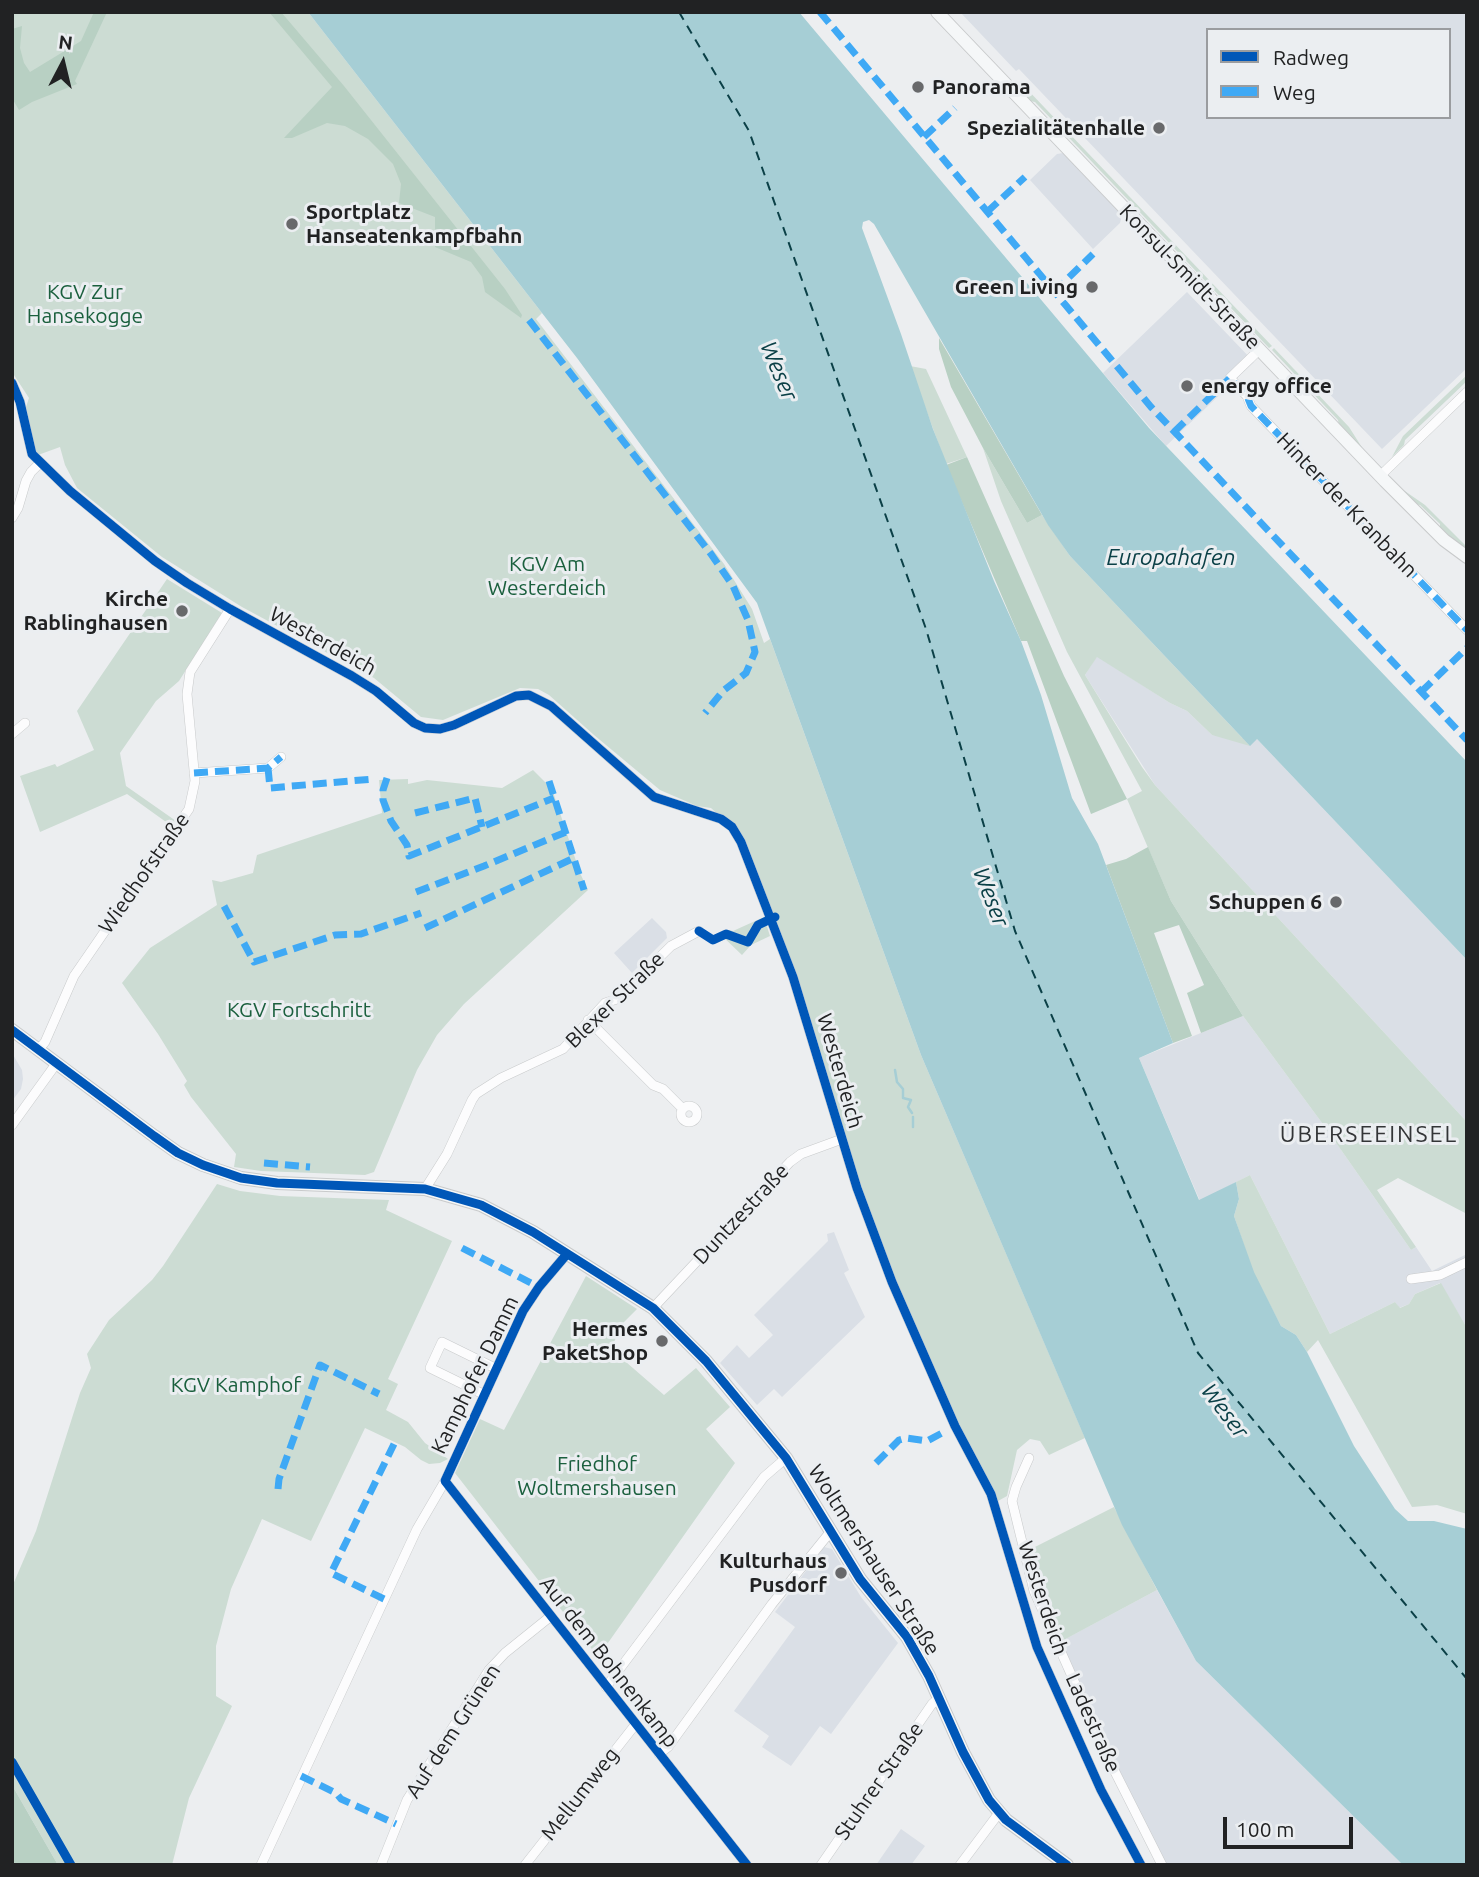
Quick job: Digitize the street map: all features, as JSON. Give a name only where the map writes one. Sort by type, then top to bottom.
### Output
[{"type":"street","name":"Konsul-Smidt-Straße","points":[[937,12],[1444,540],[1467,568]]},
{"type":"street","name":"Hinter der Kranbahn","points":[[1259,350],[1230,378],[1247,396],[1251,406],[1467,630]]},
{"type":"street","points":[[12,383],[20,402],[29,449],[40,463],[26,481],[12,519]]},
{"type":"street","points":[[1380,476],[1467,393]]},
{"type":"street","name":"Westerdeich","points":[[40,463],[155,561],[230,609],[376,691],[408,720],[425,728],[440,729],[516,696],[529,695],[540,699],[654,797],[721,818],[732,827],[741,842],[793,977],[857,1188],[909,1326],[996,1508],[1037,1647],[1105,1798],[1141,1865]]},
{"type":"street","name":"Konsul-Smidt-Straße","points":[[1444,540],[1467,557]]},
{"type":"street","name":"Wiedhofstraße","points":[[38,1050],[45,1042],[74,976],[186,815],[194,796],[187,694],[190,672],[230,609]]},
{"type":"street","points":[[12,734],[24,723]]},
{"type":"street","points":[[194,773],[268,768],[282,757]]},
{"type":"street","name":"Blexer Straße","points":[[425,1189],[476,1094],[501,1078],[563,1049],[605,1003],[617,999],[671,946],[699,931]]},
{"type":"street","points":[[589,1020],[653,1085],[663,1088],[683,1108]]},
{"type":"street","name":"Woltmershauser Straße","points":[[12,1030],[178,1153],[202,1165],[241,1178],[277,1183],[425,1189],[481,1205],[533,1232],[653,1308],[706,1361],[786,1458],[860,1579],[907,1637],[929,1676],[979,1785],[999,1813],[1067,1865]]},
{"type":"street","points":[[12,1125],[56,1064]]},
{"type":"street","name":"Duntzestraße","points":[[653,1308],[790,1162],[801,1154],[842,1139]]},
{"type":"street","name":"Kamphofer Damm","points":[[261,1865],[417,1529],[444,1481],[523,1311],[566,1254]]},
{"type":"street","points":[[1411,1279],[1440,1275],[1467,1262]]},
{"type":"street","points":[[485,1395],[430,1368],[442,1342],[496,1369]]},
{"type":"street","points":[[606,1687],[764,1477],[786,1458]]},
{"type":"street","name":"Ladestraße","points":[[1029,1458],[1012,1501],[1034,1591],[1110,1762],[1160,1861]]},
{"type":"street","name":"Auf dem Bohnenkamp","points":[[444,1481],[747,1865]]},
{"type":"street","points":[[659,1754],[668,1747],[772,1604],[831,1531]]},
{"type":"street","name":"Auf dem Grünen","points":[[380,1865],[407,1800],[489,1670],[505,1653],[551,1616]]},
{"type":"street","name":"Stuhrer Straße","points":[[821,1865],[932,1704],[939,1698]]},
{"type":"street","name":"Mellumweg","points":[[525,1865],[635,1725]]},
{"type":"street","points":[[960,1865],[999,1813]]},
{"type":"street","points":[[1141,1865],[1160,1861]]},
{"type":"shaded area","points":[[960,12],[1467,12],[1467,368],[1382,449],[1019,69],[1016,71]]},
{"type":"shaded area","points":[[1063,153],[1122,215],[1120,223],[1093,249],[1030,180],[1057,154]]},
{"type":"shaded area","points":[[1187,292],[1254,362],[1166,446],[1103,373]]},
{"type":"shaded area","points":[[1097,656],[1187,711],[1212,735],[1257,739],[1467,960],[1467,1122],[1155,785],[1085,675]]},
{"type":"shaded area","points":[[652,918],[666,932],[667,938],[632,973],[614,953]]},
{"type":"shaded area","points":[[1243,1016],[1411,1250],[1416,1247],[1432,1271],[1467,1254],[1467,1328],[1440,1283],[1415,1294],[1409,1304],[1399,1308],[1395,1302],[1330,1334],[1250,1175],[1200,1201],[1139,1058]]},
{"type":"shaded area","points":[[12,1053],[22,1070],[23,1079],[21,1089],[12,1101]]},
{"type":"shaded area","points":[[834,1232],[849,1270],[844,1273],[865,1317],[782,1397],[774,1389],[757,1405],[720,1363],[737,1345],[749,1358],[773,1335],[754,1315],[828,1241],[827,1234]]},
{"type":"shaded area","points":[[824,1547],[832,1549],[861,1597],[898,1643],[831,1734],[820,1726],[791,1766],[762,1747],[769,1736],[734,1711],[795,1627],[775,1612]]},
{"type":"shaded area","points":[[1157,1590],[1196,1661],[1403,1865],[1160,1865],[1105,1763],[1054,1645]]},
{"type":"shaded area","points":[[901,1829],[925,1846],[911,1865],[876,1865]]},
{"type":"green space","points":[[12,12],[308,12],[542,313],[536,319],[724,564],[752,609],[764,643],[770,639],[921,1055],[1085,1438],[1049,1455],[1040,1441],[1030,1439],[1017,1450],[1007,1496],[998,1501],[949,1408],[908,1316],[861,1189],[746,846],[722,818],[711,808],[697,806],[660,790],[549,695],[538,689],[520,688],[443,720],[421,717],[374,678],[242,607],[162,557],[77,488],[65,465],[60,447],[38,455],[26,407],[29,398],[12,372]]},
{"type":"green space","points":[[94,12],[107,12],[75,81],[77,84],[19,110],[12,98],[12,29],[22,26],[20,48],[30,72],[81,41]]},
{"type":"green space","points":[[269,12],[281,12],[344,86],[505,289],[522,315],[521,318],[485,292],[482,277],[471,262],[435,247],[435,217],[399,203],[401,184],[393,164],[368,139],[345,126],[327,123],[292,138],[284,138],[332,87]]},
{"type":"green space","points":[[1024,86],[1272,346],[1269,348],[1035,102],[1024,95]]},
{"type":"green space","points":[[939,338],[1042,515],[1027,523],[951,387],[939,349]]},
{"type":"green space","points":[[1274,348],[1349,427],[1363,449],[1339,426],[1338,420],[1272,350]]},
{"type":"green space","points":[[910,366],[926,369],[967,457],[946,464]]},
{"type":"green space","points":[[1467,375],[1467,381],[1405,440],[1404,445],[1392,457],[1403,436]]},
{"type":"green space","points":[[983,448],[1027,523],[1042,515],[1070,556],[1250,746],[1212,735],[1187,711],[1097,657],[1085,675],[1142,767],[1155,785],[1467,1122],[1467,1214],[1398,1178],[1377,1190],[1416,1247],[1411,1250],[1243,1016],[1171,901],[1127,799],[1142,791],[1067,652],[1001,501]]},
{"type":"green space","points":[[967,457],[1064,676],[1127,799],[1091,814],[1027,641],[1021,641],[946,465]]},
{"type":"green space","points":[[1399,487],[1425,505],[1467,547],[1467,554],[1440,529],[1440,524],[1420,505],[1414,504]]},
{"type":"green space","points":[[167,579],[222,613],[179,681],[156,701],[120,753],[126,786],[176,821],[173,827],[127,794],[40,832],[20,776],[55,764],[57,767],[94,750],[77,711]]},
{"type":"green space","name":"KGV Fortschritt","points":[[533,770],[552,789],[588,890],[464,1004],[437,1035],[417,1070],[374,1172],[365,1175],[261,1171],[234,1167],[236,1154],[191,1097],[184,1085],[187,1081],[122,983],[150,948],[217,905],[212,880],[221,882],[253,873],[257,855],[382,813],[379,780],[408,779],[408,784],[427,780],[502,788]]},
{"type":"green space","points":[[1148,847],[1171,901],[1243,1016],[1201,1033],[1187,993],[1204,985],[1179,925],[1154,933],[1192,1036],[1173,1043],[1106,865],[1126,859]]},
{"type":"green space","points":[[764,917],[770,936],[751,945],[742,955],[720,934],[733,931]]},
{"type":"green space","points":[[1250,1175],[1330,1334],[1395,1302],[1400,1308],[1409,1304],[1415,1294],[1441,1283],[1467,1328],[1467,1514],[1437,1505],[1412,1507],[1318,1340],[1307,1352],[1296,1335],[1281,1326],[1253,1272],[1234,1216],[1239,1199],[1236,1182]]},
{"type":"green space","name":"KGV Kamphof","points":[[217,1184],[240,1191],[280,1196],[389,1200],[386,1210],[452,1241],[388,1379],[398,1384],[386,1410],[408,1422],[425,1443],[448,1459],[429,1464],[405,1447],[365,1428],[311,1541],[262,1519],[231,1589],[216,1646],[216,1696],[232,1706],[189,1798],[172,1865],[58,1865],[12,1785],[12,1587],[36,1531],[80,1393],[91,1368],[87,1354],[109,1320],[152,1280],[163,1266]]},
{"type":"green space","name":"Friedhof Woltmershausen","points":[[586,1276],[637,1309],[622,1324],[611,1349],[664,1395],[696,1368],[730,1407],[706,1429],[735,1463],[598,1657],[455,1473],[480,1419],[504,1430]]},
{"type":"green space","points":[[1114,1507],[1157,1590],[1060,1642],[1044,1603],[1029,1550]]},
{"type":"green space","points":[[12,1785],[58,1865],[12,1865]]},
{"type":"water","points":[[308,12],[799,12],[1149,428],[1467,762],[1467,960],[1257,739],[1250,746],[1070,556],[1048,525],[874,224],[869,220],[863,222],[862,228],[933,429],[1041,695],[1072,798],[1098,844],[1173,1043],[1139,1058],[1199,1200],[1236,1182],[1239,1199],[1234,1216],[1254,1272],[1281,1326],[1296,1335],[1307,1352],[1354,1446],[1395,1509],[1408,1521],[1434,1521],[1467,1529],[1467,1865],[1403,1865],[1196,1661],[1122,1525],[921,1055],[757,603],[577,358]]},
{"type":"waterway","points":[[895,1070],[897,1082],[903,1089],[903,1098],[911,1100],[908,1107],[912,1113]]},
{"type":"waterway","points":[[913,1117],[913,1127]]},
{"type":"ferry route","points":[[679,12],[749,131],[926,629],[1015,931],[1198,1353],[1467,1679]]},
{"type":"marked path","points":[[820,12],[1151,407],[1467,740]]},
{"type":"marked path","points":[[924,137],[955,108]]},
{"type":"marked path","points":[[987,212],[1025,177]]},
{"type":"marked path","points":[[1054,292],[1093,254]]},
{"type":"marked path","points":[[529,320],[733,586],[748,620],[755,652],[746,673],[723,691],[705,713]]},
{"type":"marked path","points":[[1174,432],[1230,378],[1247,396],[1251,406],[1467,630]]},
{"type":"marked path","points":[[1421,692],[1467,648]]},
{"type":"marked path","points":[[194,773],[268,768],[281,757]]},
{"type":"marked path","points":[[268,768],[270,788],[373,779]]},
{"type":"marked path","points":[[387,778],[383,800],[391,821],[407,845],[409,856],[554,798]]},
{"type":"marked path","points":[[549,781],[584,890]]},
{"type":"marked path","points":[[415,813],[475,798],[482,827]]},
{"type":"marked path","points":[[416,892],[566,832]]},
{"type":"marked path","points":[[425,928],[574,858]]},
{"type":"marked path","points":[[224,906],[254,962],[335,935],[361,934],[421,913]]},
{"type":"marked path","points":[[264,1163],[310,1167]]},
{"type":"marked path","points":[[462,1248],[539,1287]]},
{"type":"marked path","points":[[278,1489],[279,1479],[320,1365],[379,1394]]},
{"type":"marked path","points":[[876,1463],[899,1440],[906,1438],[927,1441],[942,1433]]},
{"type":"marked path","points":[[384,1599],[331,1573],[394,1444]]},
{"type":"marked path","points":[[301,1776],[336,1793],[341,1799],[396,1824]]},
{"type":"cycle path","points":[[12,383],[20,402],[32,454],[70,491],[155,561],[187,583],[352,676],[376,691],[414,723],[425,728],[440,729],[516,696],[529,695],[551,706],[654,797],[721,819],[732,827],[741,842],[793,977],[857,1188],[892,1282],[955,1426],[991,1494],[1037,1647],[1101,1790],[1141,1865]]},
{"type":"cycle path","points":[[699,931],[713,940],[726,934],[748,942],[758,925],[775,917]]},
{"type":"cycle path","points":[[12,1030],[178,1153],[203,1165],[241,1178],[277,1183],[425,1189],[481,1205],[533,1232],[653,1308],[706,1361],[786,1458],[860,1579],[907,1637],[929,1676],[963,1752],[989,1800],[1006,1820],[1067,1865]]},
{"type":"cycle path","points":[[567,1254],[523,1311],[445,1481],[747,1865]]},
{"type":"cycle path","points":[[12,1762],[71,1865]]},
{"type":"place","name":"Panorama","points":[[918,87]]},
{"type":"place","name":"Spezialitätenhalle","points":[[1159,128]]},
{"type":"place","name":"Sportplatz Hanseatenkampfbahn","points":[[292,224]]},
{"type":"place","name":"Green Living","points":[[1092,287]]},
{"type":"place","name":"energy office","points":[[1187,386]]},
{"type":"place","name":"Kirche Rablinghausen","points":[[182,611]]},
{"type":"place","name":"Schuppen 6","points":[[1336,902]]},
{"type":"place","name":"Hermes PaketShop","points":[[662,1341]]},
{"type":"place","name":"Kulturhaus Pusdorf","points":[[841,1573]]},
{"type":"district","name":"ÜBERSEEINSEL","points":[[1369,1134]]},
{"type":"park label","name":"KGV Zur Hansekogge","points":[[85,304]]},
{"type":"park label","name":"KGV Am Westerdeich","points":[[547,576]]},
{"type":"water label","name":"Weser","points":[[779,371]]},
{"type":"water label","name":"Europahafen","points":[[1171,557]]},
{"type":"water label","name":"Weser","points":[[991,897]]},
{"type":"water label","name":"Weser","points":[[1225,1411]]}]
